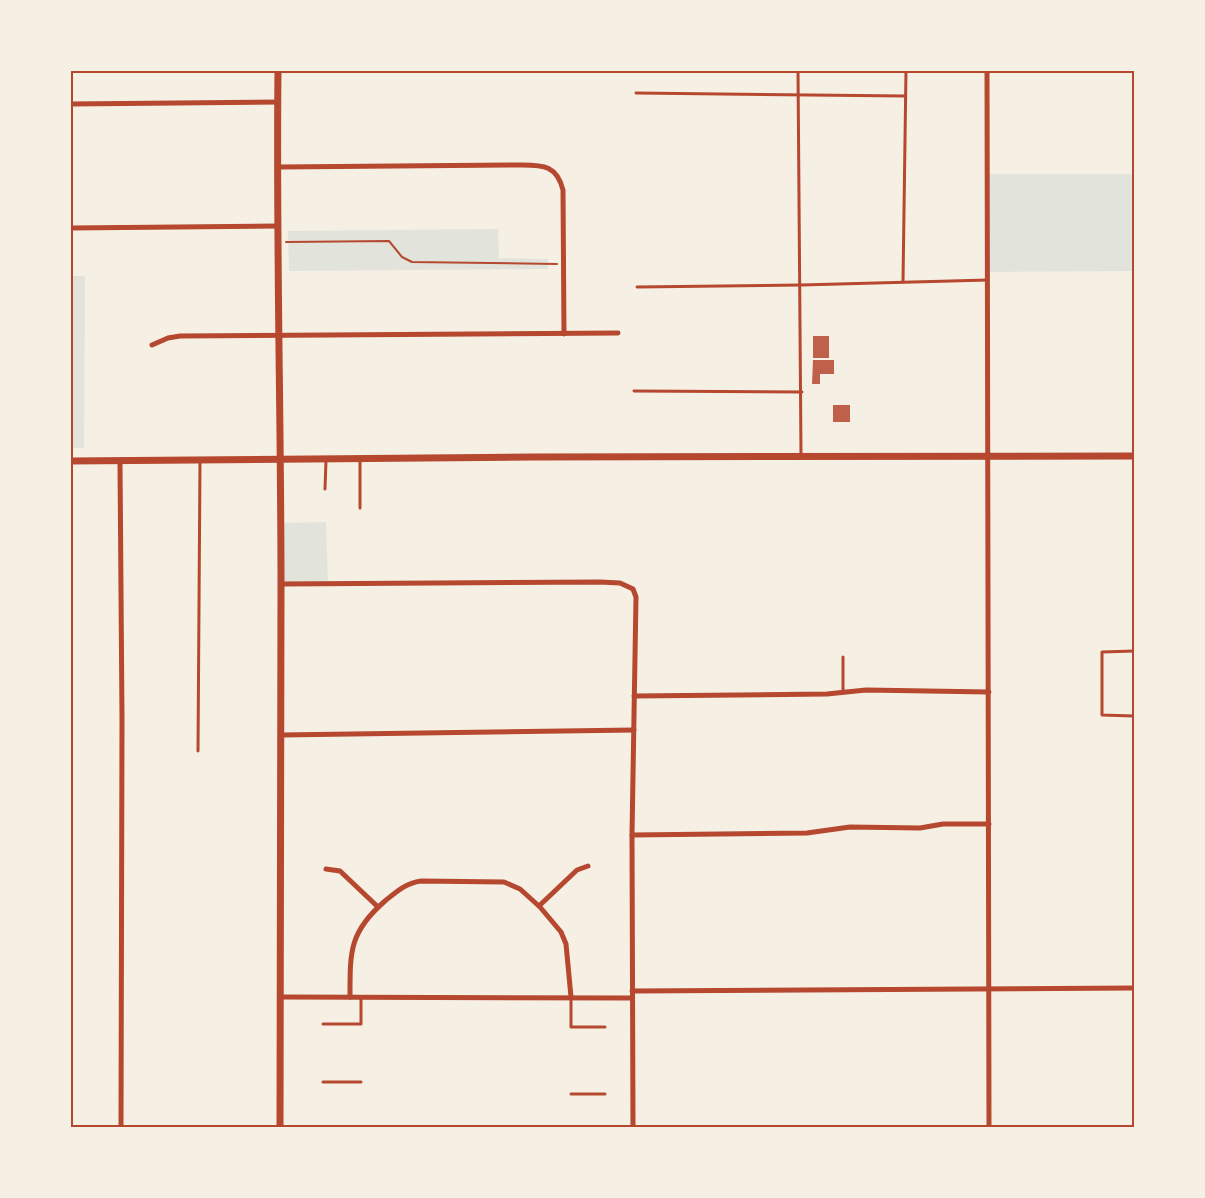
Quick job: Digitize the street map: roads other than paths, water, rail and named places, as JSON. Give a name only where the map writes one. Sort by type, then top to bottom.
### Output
[{"type":"street","points":[[278,70],[282,997],[279,1128]]},
{"type":"street","points":[[987,70],[988,1128]]},
{"type":"street","points":[[70,104],[278,102]]},
{"type":"street","points":[[279,167],[522,165],[549,168],[559,176],[563,190],[564,334]]},
{"type":"street","points":[[70,228],[278,225]]},
{"type":"street","points":[[152,345],[180,336],[618,333]]},
{"type":"street","points":[[70,461],[1134,456]]},
{"type":"street","points":[[120,462],[121,1128]]},
{"type":"street","points":[[281,584],[600,582],[620,583],[630,587],[636,597],[632,835],[633,1128]]},
{"type":"street","points":[[634,696],[827,694],[866,690],[989,692]]},
{"type":"street","points":[[281,735],[634,730]]},
{"type":"street","points":[[632,835],[807,833],[850,827],[920,828],[943,824],[989,824]]},
{"type":"street","points":[[539,906],[578,870],[588,866]]},
{"type":"street","points":[[326,868],[340,871],[378,907]]},
{"type":"street","points":[[350,997],[350,957],[355,936],[378,907],[411,882],[421,881],[504,882],[520,889],[539,906],[561,932],[566,944],[571,997]]},
{"type":"street","points":[[282,997],[571,997],[632,994],[1134,988]]},
{"type":"lane","points":[[798,70],[801,457]]},
{"type":"lane","points":[[903,282],[906,70]]},
{"type":"lane","points":[[636,93],[905,96]]},
{"type":"lane","points":[[637,287],[988,280]]},
{"type":"lane","points":[[634,391],[802,392]]},
{"type":"lane","points":[[325,489],[326,458]]},
{"type":"lane","points":[[360,458],[360,508]]},
{"type":"lane","points":[[198,751],[200,460]]},
{"type":"lane","points":[[1134,651],[1102,652],[1102,715],[1134,716]]},
{"type":"lane","points":[[843,657],[843,693]]},
{"type":"lane","points":[[323,1024],[361,1024],[361,997]]},
{"type":"lane","points":[[571,997],[571,1027],[605,1027]]},
{"type":"lane","points":[[323,1082],[361,1082]]},
{"type":"lane","points":[[571,1094],[605,1094]]}]
